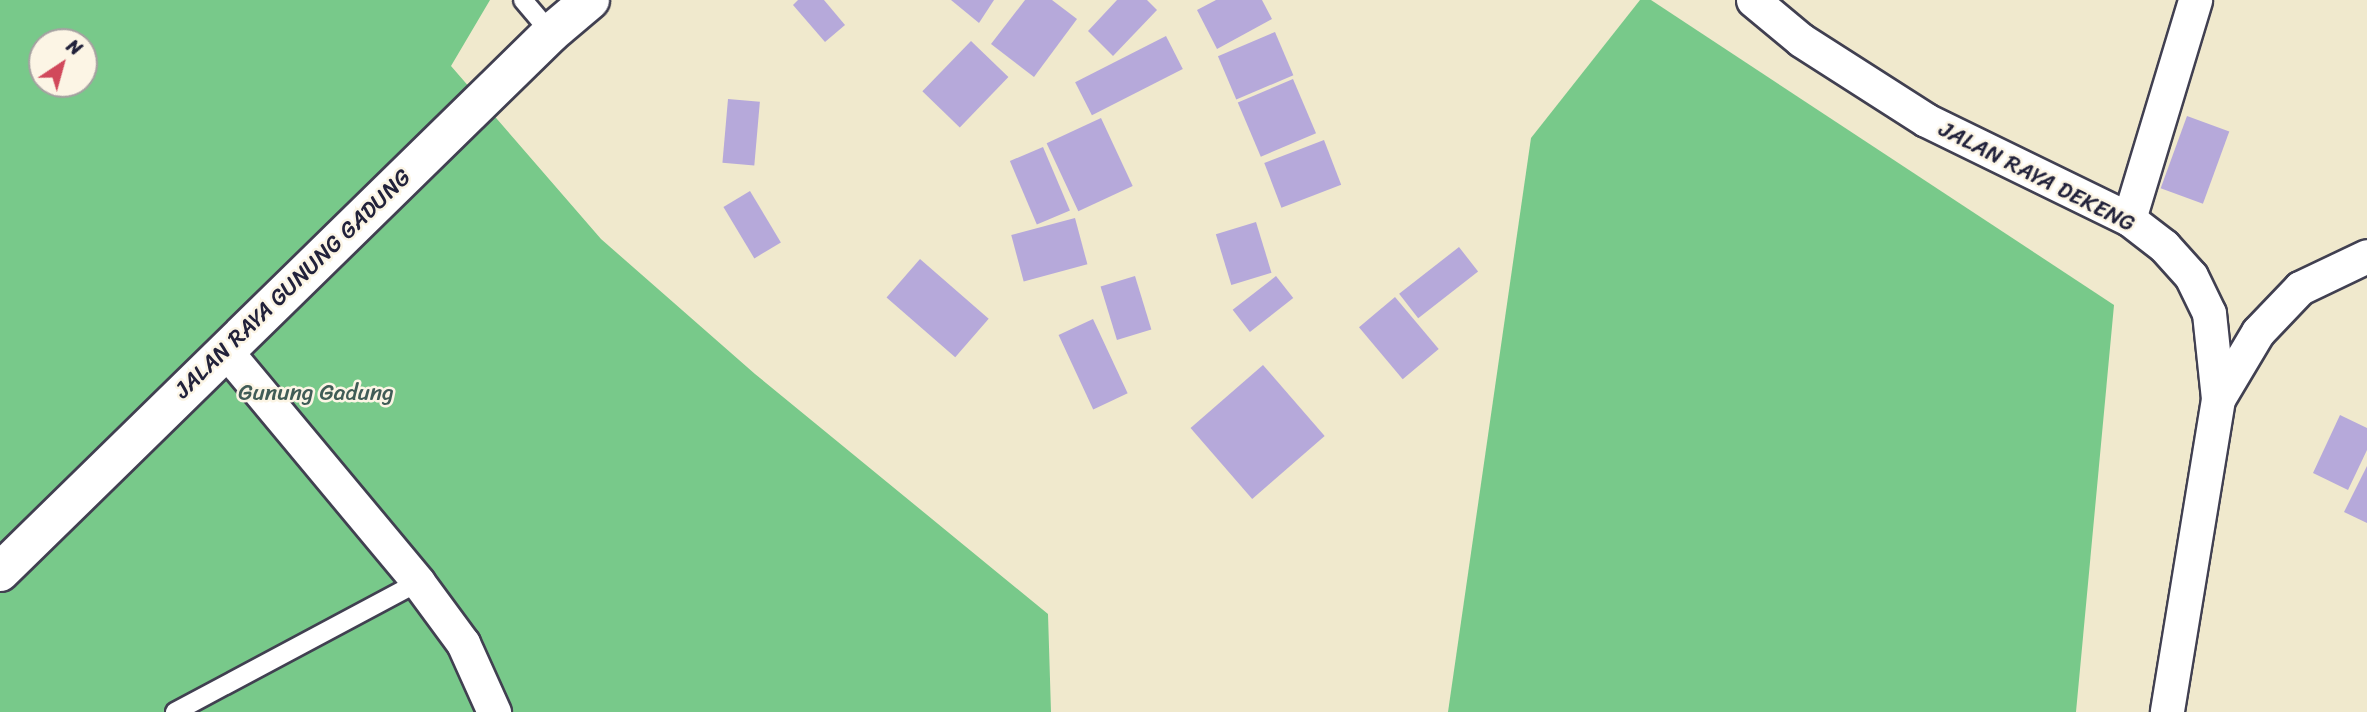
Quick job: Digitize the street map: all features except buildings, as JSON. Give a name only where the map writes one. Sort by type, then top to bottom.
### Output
[{"type":"street","name":"JALAN RAYA GUNUNG GADUNG","points":[[0,572],[551,33],[590,0]]},
{"type":"street","name":"JALAN RAYA DEKENG","points":[[1753,0],[1801,40],[1926,120],[2129,219],[2164,246],[2191,276],[2209,313],[2218,398],[2167,712]]},
{"type":"street","points":[[2129,219],[2195,0]]},
{"type":"street","points":[[2218,398],[2258,332],[2300,288],[2367,256]]},
{"type":"street","points":[[225,350],[418,582],[463,643],[494,712]]},
{"type":"lane","points":[[523,0],[551,33]]},
{"type":"lane","points":[[175,712],[418,582]]},
{"type":"green space","name":"Gunung Gadung","points":[[0,0],[490,0],[451,66],[601,239],[755,374],[1048,614],[1051,712],[0,712]]},
{"type":"green space","points":[[1640,0],[1651,0],[2114,305],[2076,712],[1448,712],[1531,138]]}]
